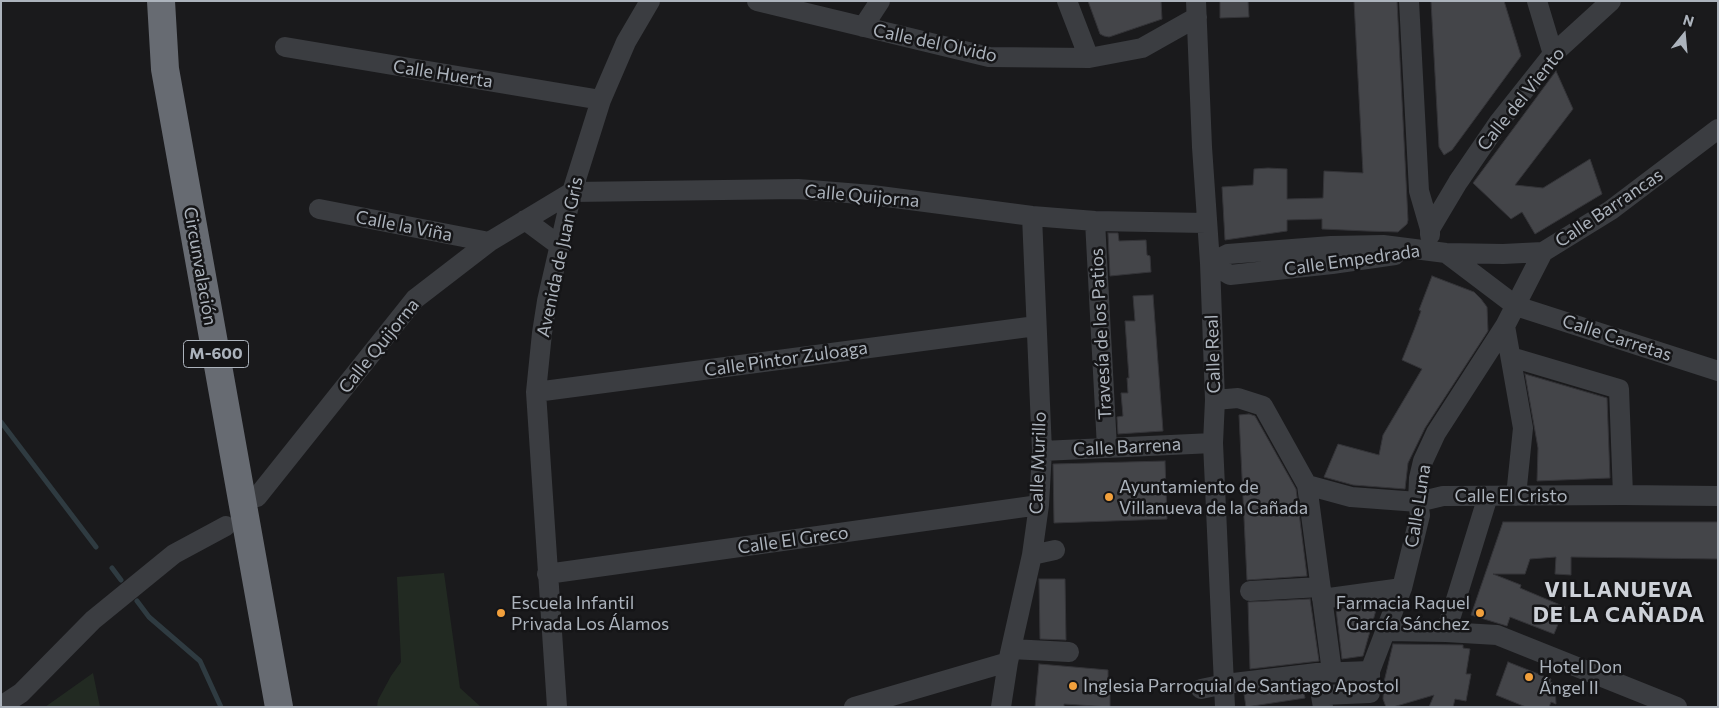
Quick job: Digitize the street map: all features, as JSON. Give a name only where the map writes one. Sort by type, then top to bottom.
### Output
[{"type":"highway","name":"Circunvalación","points":[[161,1],[165,69],[279,707]]},
{"type":"street","name":"Avenida de Juan Gris","points":[[557,707],[536,392],[542,333],[547,301],[572,192],[601,100],[626,42],[650,1]]},
{"type":"street","name":"Calle del Olvido","points":[[757,1],[989,57],[1089,58],[1142,48],[1197,9]]},
{"type":"street","points":[[863,28],[880,1]]},
{"type":"street","points":[[1067,1],[1089,58]]},
{"type":"street","points":[[1409,1],[1419,191],[1438,252]]},
{"type":"street","points":[[1536,1],[1553,54]]},
{"type":"street","name":"Calle del Viento","points":[[1430,229],[1458,182],[1499,122],[1553,54],[1611,1]]},
{"type":"street","name":"Calle Real","points":[[1197,9],[1206,223],[1210,263],[1215,400],[1213,443],[1225,707]]},
{"type":"street","name":"Calle Huerta","points":[[286,47],[601,100]]},
{"type":"street","name":"Calle Barrancas","points":[[1438,252],[1503,254],[1544,252],[1611,210],[1718,129]]},
{"type":"street","points":[[1419,191],[1436,190],[1458,182]]},
{"type":"street","name":"Calle Quijorna","points":[[256,497],[415,299],[489,242],[572,192],[798,189],[872,195],[1032,216],[1094,221],[1206,223]]},
{"type":"street","name":"Calle la Viña","points":[[319,209],[489,242]]},
{"type":"street","name":"Calle Murillo","points":[[1000,707],[1032,554],[1039,505],[1042,451],[1032,216]]},
{"type":"street","points":[[525,220],[560,246]]},
{"type":"street","name":"Travesía de los Patios","points":[[1094,221],[1107,448]]},
{"type":"street","name":"Calle Empedrada","points":[[1210,263],[1228,254],[1296,248],[1383,245],[1438,252],[1516,306]]},
{"type":"street","points":[[1516,306],[1544,252]]},
{"type":"street","name":"Calle Luna","points":[[1370,671],[1402,588],[1420,515],[1418,502],[1419,478],[1423,461],[1436,433],[1516,306]]},
{"type":"street","name":"Calle Carretas","points":[[1516,306],[1718,371]]},
{"type":"street","name":"Calle Pintor Zuloaga","points":[[536,392],[1036,326]]},
{"type":"street","points":[[1505,326],[1512,357],[1523,428],[1516,496]]},
{"type":"street","points":[[1512,357],[1619,389],[1622,495]]},
{"type":"street","points":[[1201,689],[1224,684],[1324,672],[1370,671],[1373,700],[1323,701],[1324,672],[1321,593],[1307,485],[1263,406],[1238,398],[1215,400]]},
{"type":"street","name":"Calle Barrena","points":[[1042,451],[1213,443]]},
{"type":"street","name":"Calle El Cristo","points":[[1307,485],[1351,497],[1418,502],[1443,496],[1718,496]]},
{"type":"street","points":[[1446,632],[1488,496]]},
{"type":"street","name":"Calle El Greco","points":[[547,574],[1039,505]]},
{"type":"street","points":[[1,706],[21,693],[93,620],[174,554],[226,526]]},
{"type":"street","points":[[1032,554],[1056,550]]},
{"type":"street","points":[[1250,592],[1321,593],[1402,588]]},
{"type":"street","points":[[1387,631],[1496,635],[1677,707]]},
{"type":"street","points":[[854,707],[1010,655],[1070,652]]},
{"type":"shaded area","points":[[444,573],[460,688],[481,707],[377,707],[378,700],[401,662],[397,577]]},
{"type":"shaded area","points":[[93,673],[100,707],[45,707]]},
{"type":"building","points":[[1088,1],[1161,1],[1162,19],[1109,37],[1104,36],[1100,34]]},
{"type":"building","points":[[1220,1],[1248,1],[1249,17],[1220,18]]},
{"type":"building","points":[[1354,1],[1397,1],[1407,224],[1398,232],[1366,231],[1322,229],[1322,219],[1287,220],[1287,231],[1225,240],[1222,187],[1253,185],[1254,169],[1287,169],[1287,199],[1323,198],[1324,171],[1363,173]]},
{"type":"building","points":[[1431,1],[1504,1],[1521,56],[1452,150],[1444,155],[1439,147]]},
{"type":"building","points":[[1556,71],[1573,109],[1515,185],[1543,188],[1590,159],[1602,194],[1535,234],[1522,212],[1511,219],[1473,183]]},
{"type":"building","points":[[1108,233],[1118,233],[1119,241],[1146,240],[1151,272],[1110,276]]},
{"type":"building","points":[[1432,276],[1474,292],[1487,307],[1488,331],[1425,428],[1408,463],[1405,489],[1353,485],[1324,477],[1338,444],[1379,455],[1383,435],[1422,369],[1402,360]]},
{"type":"building","points":[[1153,295],[1163,431],[1118,434],[1117,417],[1123,416],[1121,393],[1128,393],[1127,378],[1129,378],[1125,321],[1135,321],[1133,296]]},
{"type":"building","points":[[1525,374],[1607,398],[1610,478],[1537,481],[1538,448]]},
{"type":"building","points":[[1249,414],[1255,416],[1296,489],[1307,576],[1247,580],[1239,415]]},
{"type":"building","name":"Ayuntamiento de Villanueva de la Cañada","points":[[1165,461],[1167,519],[1054,523],[1053,464]]},
{"type":"building","points":[[1503,522],[1718,522],[1718,559],[1571,557],[1571,575],[1555,574],[1556,557],[1530,559],[1525,574],[1493,574],[1521,585],[1520,588],[1565,607],[1554,634],[1510,617],[1507,626],[1471,615]]},
{"type":"building","points":[[1039,579],[1065,579],[1066,640],[1040,639]]},
{"type":"building","points":[[1310,599],[1319,661],[1250,669],[1248,602]]},
{"type":"building","points":[[1378,603],[1363,656],[1342,659],[1336,609]]},
{"type":"building","points":[[1393,644],[1463,645],[1463,648],[1470,649],[1466,674],[1471,674],[1466,701],[1455,699],[1453,707],[1429,707],[1434,695],[1393,707],[1386,707],[1383,699],[1384,682]]},
{"type":"building","points":[[1508,662],[1551,679],[1550,682],[1555,684],[1556,704],[1551,702],[1549,707],[1526,707],[1496,695]]},
{"type":"building","name":"Inglesia Parroquial de Santiago Apostol","points":[[1039,664],[1108,670],[1108,677],[1111,681],[1109,690],[1110,707],[1064,704],[1064,707],[1035,707]]},
{"type":"building","points":[[1303,687],[1305,698],[1246,707],[1244,694]]},
{"type":"waterway","points":[[1,422],[96,547]]},
{"type":"waterway","points":[[112,568],[121,580]]},
{"type":"waterway","points":[[137,601],[149,617],[200,661],[221,707]]},
{"type":"place","name":"Ayuntamiento de Villanueva de la Cañada","points":[[1109,497]]},
{"type":"place","name":"Escuela Infantil Privada Los Álamos","points":[[501,613]]},
{"type":"place","name":"Farmacia Raquel García Sánchez","points":[[1480,613]]},
{"type":"place","name":"Hotel Don Ángel II","points":[[1529,677]]},
{"type":"place","name":"Inglesia Parroquial de Santiago Apostol","points":[[1073,686]]},
{"type":"district","name":"VILLANUEVA DE LA CAÑADA","points":[[1619,602]]}]
